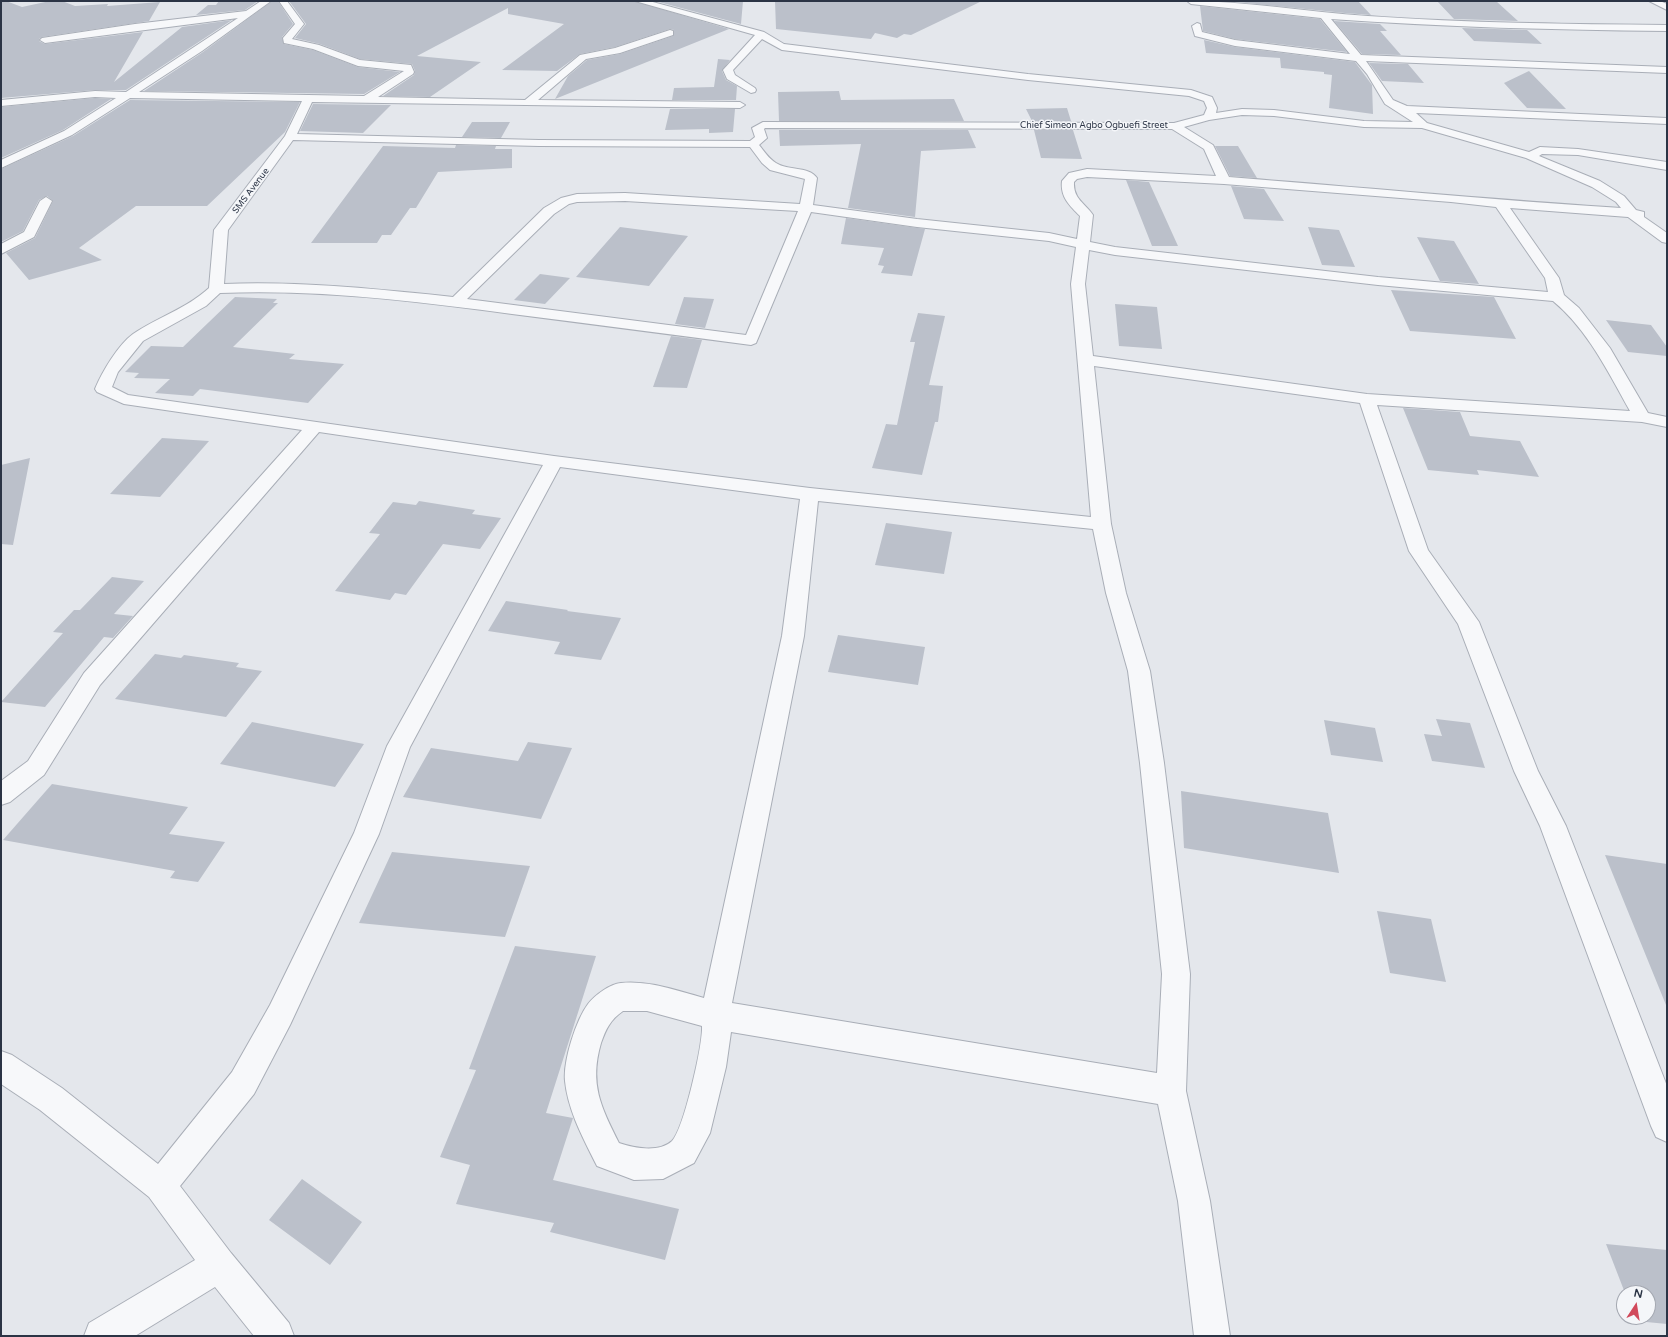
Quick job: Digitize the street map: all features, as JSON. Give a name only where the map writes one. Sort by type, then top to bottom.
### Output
[{"type":"street","points":[[1,164],[68,133],[129,95],[267,1]]},
{"type":"street","points":[[283,1],[300,24],[299,27],[288,37],[287,41],[316,46],[358,63],[408,67],[409,72],[366,100]]},
{"type":"street","points":[[639,1],[761,34],[782,47],[1028,77],[1191,93],[1208,99],[1212,108],[1210,117]]},
{"type":"street","points":[[1191,1],[1324,16],[1531,27],[1667,28]]},
{"type":"street","points":[[1653,1],[1667,7]]},
{"type":"street","points":[[45,40],[251,13]]},
{"type":"street","points":[[1324,16],[1371,73],[1389,102],[1414,116],[1423,125],[1530,156],[1596,184],[1620,199],[1631,213],[1667,239]]},
{"type":"street","points":[[1196,26],[1198,34],[1235,43],[1358,58],[1667,70]]},
{"type":"street","points":[[528,103],[583,57],[617,50],[670,34]]},
{"type":"street","points":[[751,90],[731,77],[728,70],[761,34]]},
{"type":"street","points":[[1,103],[95,94],[528,103],[740,105]]},
{"type":"street","name":"SMS Avenue","points":[[216,289],[221,230],[290,137],[308,99]]},
{"type":"street","points":[[1,112],[19,102]]},
{"type":"street","points":[[1389,102],[1405,109],[1667,121]]},
{"type":"street","name":"Chief Simeon Agbo Ogbuefi Street","points":[[752,144],[761,138],[758,128],[763,125],[1174,126],[1210,117],[1242,112],[1274,113],[1364,124],[1423,125]]},
{"type":"street","points":[[1174,126],[1190,134],[1209,147],[1224,180]]},
{"type":"street","points":[[290,137],[531,143],[752,144],[768,164],[774,168],[805,175],[811,178],[806,208],[751,340],[456,302],[349,291],[263,287],[216,289],[201,303],[138,338],[110,371],[103,390],[124,399],[554,461],[810,494],[1101,524]]},
{"type":"street","points":[[1530,156],[1540,150],[1578,152],[1667,166]]},
{"type":"street","points":[[1212,1336],[1194,1201],[1171,1091],[1176,974],[1152,763],[1139,671],[1116,593],[1101,524],[1078,284],[1082,243],[1087,216],[1072,201],[1067,188],[1068,181],[1073,176],[1087,173],[1224,180],[1451,198],[1500,204],[1631,213],[1667,223]]},
{"type":"street","points":[[456,302],[549,211],[565,201],[577,198],[625,197],[806,208],[916,223],[1050,237],[1115,251],[1355,279],[1557,297],[1574,311],[1602,348],[1642,417]]},
{"type":"street","points":[[1,250],[29,234],[46,201]]},
{"type":"street","points":[[1500,204],[1552,278],[1557,297]]},
{"type":"street","points":[[1086,360],[1367,399],[1642,417],[1667,422]]},
{"type":"street","points":[[1367,399],[1419,551],[1468,622],[1526,771],[1553,826],[1667,1126]]},
{"type":"street","points":[[1,795],[36,768],[92,679],[315,426]]},
{"type":"street","points":[[160,1186],[243,1083],[280,1015],[366,834],[399,746],[554,461]]},
{"type":"street","points":[[810,494],[793,636],[715,1015],[717,1034],[711,1067],[694,1133],[683,1152],[663,1163],[634,1164],[608,1154],[587,1110],[580,1071],[591,1026],[602,1007],[620,997],[647,998],[715,1015],[1171,1091]]},
{"type":"street","points":[[1,1066],[51,1099],[160,1186],[219,1265],[276,1336]]},
{"type":"street","points":[[102,1336],[219,1265]]},
{"type":"building","points":[[1,1],[6,1],[22,7],[50,1],[62,1],[75,6],[108,4],[107,6],[160,2],[149,21],[42,37],[39,39],[39,41],[45,44],[143,32],[114,82],[182,27],[232,20],[126,90],[95,90],[1,98]]},
{"type":"building","points":[[219,1],[258,1],[245,10],[196,15],[208,5],[216,5]]},
{"type":"building","points":[[272,1],[278,1],[293,24],[282,37],[284,44],[313,50],[358,67],[400,72],[364,94],[144,91],[203,52]]},
{"type":"building","points":[[289,1],[634,1],[729,29],[555,99],[568,76],[587,60],[620,54],[673,36],[674,30],[670,29],[615,47],[580,54],[557,71],[502,70],[564,24],[508,14],[508,8],[417,56],[481,62],[430,97],[383,96],[414,75],[415,71],[412,64],[360,59],[320,44],[295,38],[306,24]]},
{"type":"building","points":[[655,1],[743,1],[741,24]]},
{"type":"building","points":[[775,1],[982,1],[911,35],[904,34],[897,38],[875,33],[871,39],[776,29]]},
{"type":"building","points":[[1227,1],[1358,1],[1371,15],[1345,13]]},
{"type":"building","points":[[1437,1],[1496,1],[1518,21],[1454,19]]},
{"type":"building","points":[[1200,6],[1320,19],[1347,52],[1235,39],[1203,31]]},
{"type":"building","points":[[1334,21],[1380,24],[1387,31],[1380,31],[1401,55],[1362,54]]},
{"type":"building","points":[[1462,28],[1527,30],[1542,44],[1474,41]]},
{"type":"building","points":[[1204,40],[1235,47],[1355,62],[1372,85],[1373,114],[1329,108],[1332,75],[1324,74],[1324,72],[1281,68],[1280,58],[1206,53]]},
{"type":"building","points":[[718,59],[730,60],[722,71],[726,80],[737,86],[736,100],[672,100],[674,88],[714,87]]},
{"type":"building","points":[[1369,63],[1408,64],[1424,83],[1382,81]]},
{"type":"building","points":[[1529,71],[1566,109],[1527,108],[1504,83]]},
{"type":"building","points":[[839,91],[841,100],[954,99],[964,121],[779,121],[778,92]]},
{"type":"building","points":[[95,98],[111,99],[63,130],[1,158],[1,107]]},
{"type":"building","points":[[130,100],[300,102],[285,132],[207,206],[136,206],[79,248],[102,260],[29,280],[6,253],[35,238],[53,201],[47,196],[39,200],[23,231],[1,242],[1,169],[73,136]]},
{"type":"building","points":[[313,104],[391,105],[363,133],[300,131]]},
{"type":"building","points":[[1067,108],[1071,121],[1032,121],[1026,109]]},
{"type":"building","points":[[670,109],[735,109],[733,132],[709,133],[709,129],[665,130]]},
{"type":"building","points":[[472,122],[510,122],[501,138],[462,137]]},
{"type":"building","points":[[779,130],[968,130],[976,148],[921,151],[915,217],[848,208],[861,144],[780,146]]},
{"type":"building","points":[[1034,130],[1073,130],[1082,159],[1041,158]]},
{"type":"building","points":[[456,145],[496,146],[495,149],[512,149],[512,168],[438,172],[416,208],[410,208],[391,235],[382,235],[377,243],[311,243],[383,146],[455,148]]},
{"type":"building","points":[[1215,146],[1238,146],[1257,178],[1230,176]]},
{"type":"building","points":[[1126,180],[1149,182],[1178,246],[1152,246]]},
{"type":"building","points":[[1231,186],[1264,189],[1284,221],[1244,219]]},
{"type":"building","points":[[846,218],[925,229],[912,276],[881,273],[884,266],[878,265],[884,248],[841,244]]},
{"type":"building","points":[[620,227],[688,236],[649,286],[576,277]]},
{"type":"building","points":[[1308,227],[1339,230],[1355,267],[1322,265]]},
{"type":"building","points":[[1417,237],[1454,241],[1479,284],[1440,281]]},
{"type":"building","points":[[540,274],[570,278],[545,304],[514,300]]},
{"type":"building","points":[[1391,290],[1494,297],[1516,339],[1410,331]]},
{"type":"building","points":[[235,297],[277,299],[273,303],[278,303],[233,347],[295,354],[289,359],[344,364],[308,403],[200,389],[193,396],[155,393],[170,379],[134,378],[139,373],[125,372],[151,346],[183,347]]},
{"type":"building","points":[[684,297],[714,299],[705,328],[675,324]]},
{"type":"building","points":[[1115,304],[1157,307],[1162,349],[1119,346]]},
{"type":"building","points":[[918,313],[945,316],[929,385],[943,386],[938,422],[935,422],[922,475],[872,468],[886,424],[897,425],[915,342],[910,342]]},
{"type":"building","points":[[1606,320],[1651,325],[1667,347],[1667,356],[1628,352]]},
{"type":"building","points":[[671,336],[702,340],[687,388],[653,387]]},
{"type":"building","points":[[1403,408],[1460,412],[1470,436],[1520,441],[1539,477],[1477,470],[1479,475],[1428,470]]},
{"type":"building","points":[[162,438],[209,441],[160,497],[110,494]]},
{"type":"building","points":[[30,458],[13,545],[1,544],[1,465]]},
{"type":"building","points":[[419,501],[475,510],[472,514],[501,518],[480,549],[443,544],[406,595],[395,593],[390,600],[335,591],[380,534],[369,533],[393,502],[416,505]]},
{"type":"building","points":[[886,523],[952,532],[944,574],[875,565]]},
{"type":"building","points":[[112,577],[144,581],[114,614],[133,616],[113,638],[104,637],[45,707],[1,702],[63,633],[53,632],[74,610],[80,610]]},
{"type":"building","points":[[506,601],[621,618],[601,660],[554,654],[560,642],[488,631]]},
{"type":"building","points":[[838,635],[925,647],[918,685],[828,672]]},
{"type":"building","points":[[155,654],[181,658],[184,655],[239,663],[236,667],[262,671],[226,717],[115,699]]},
{"type":"building","points":[[1436,719],[1470,723],[1485,768],[1432,761],[1424,734],[1442,736]]},
{"type":"building","points":[[1324,720],[1375,728],[1383,762],[1331,755]]},
{"type":"building","points":[[252,722],[364,744],[335,787],[220,764]]},
{"type":"building","points":[[528,742],[572,748],[541,819],[403,797],[431,748],[518,761]]},
{"type":"building","points":[[52,784],[188,807],[169,834],[225,842],[198,882],[170,878],[175,871],[3,840]]},
{"type":"building","points":[[1181,791],[1328,813],[1339,873],[1184,848]]},
{"type":"building","points":[[392,852],[530,866],[505,937],[359,923]]},
{"type":"building","points":[[1605,855],[1667,864],[1666,1005]]},
{"type":"building","points":[[1377,911],[1431,919],[1446,982],[1390,973]]},
{"type":"building","points":[[515,946],[596,956],[546,1113],[573,1118],[553,1180],[679,1209],[665,1260],[550,1232],[554,1223],[456,1204],[470,1165],[440,1157],[476,1070],[469,1069]]},
{"type":"building","points":[[302,1179],[362,1222],[330,1265],[269,1220]]},
{"type":"building","points":[[1606,1244],[1667,1250],[1667,1324],[1656,1323],[1656,1285],[1622,1285]]}]
